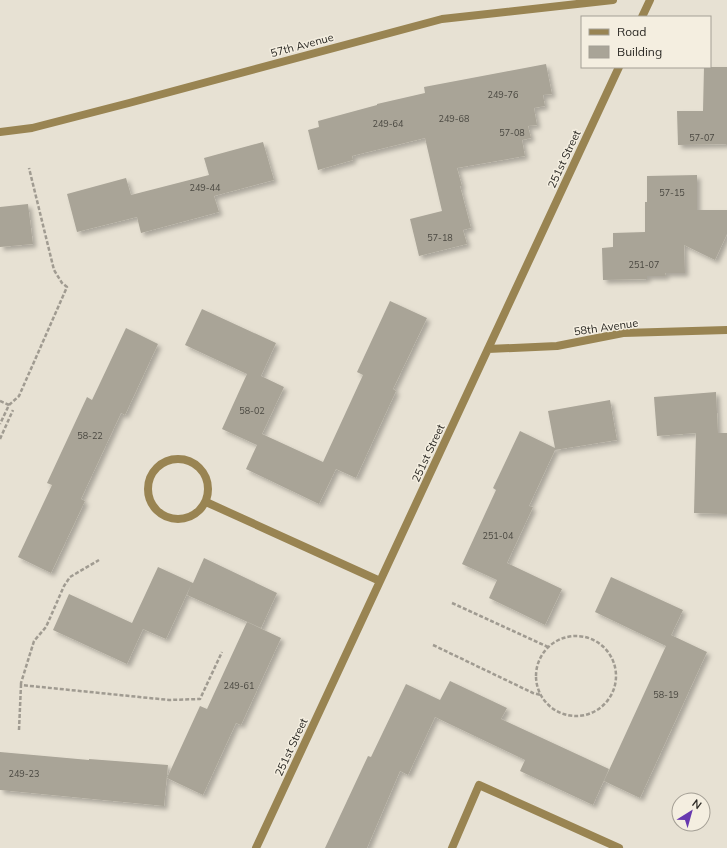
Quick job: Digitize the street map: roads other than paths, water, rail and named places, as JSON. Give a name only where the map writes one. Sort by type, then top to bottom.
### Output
[{"type":"street","name":"57th Avenue","points":[[0,132],[32,128],[442,19],[613,0]]},
{"type":"street","points":[[642,16],[650,0]]},
{"type":"street","name":"251st Street","points":[[256,848],[619,68]]},
{"type":"street","name":"58th Avenue","points":[[488,349],[557,346],[623,333],[727,330]]},
{"type":"street","points":[[177,458],[187,460],[196,465],[203,472],[207,481],[208,492],[206,502],[200,510],[192,516],[183,519],[172,519],[163,516],[155,510],[147,492],[151,473],[158,465],[167,460],[177,458]]},
{"type":"street","points":[[206,502],[380,581]]},
{"type":"street","points":[[452,848],[479,785],[619,848]]}]
